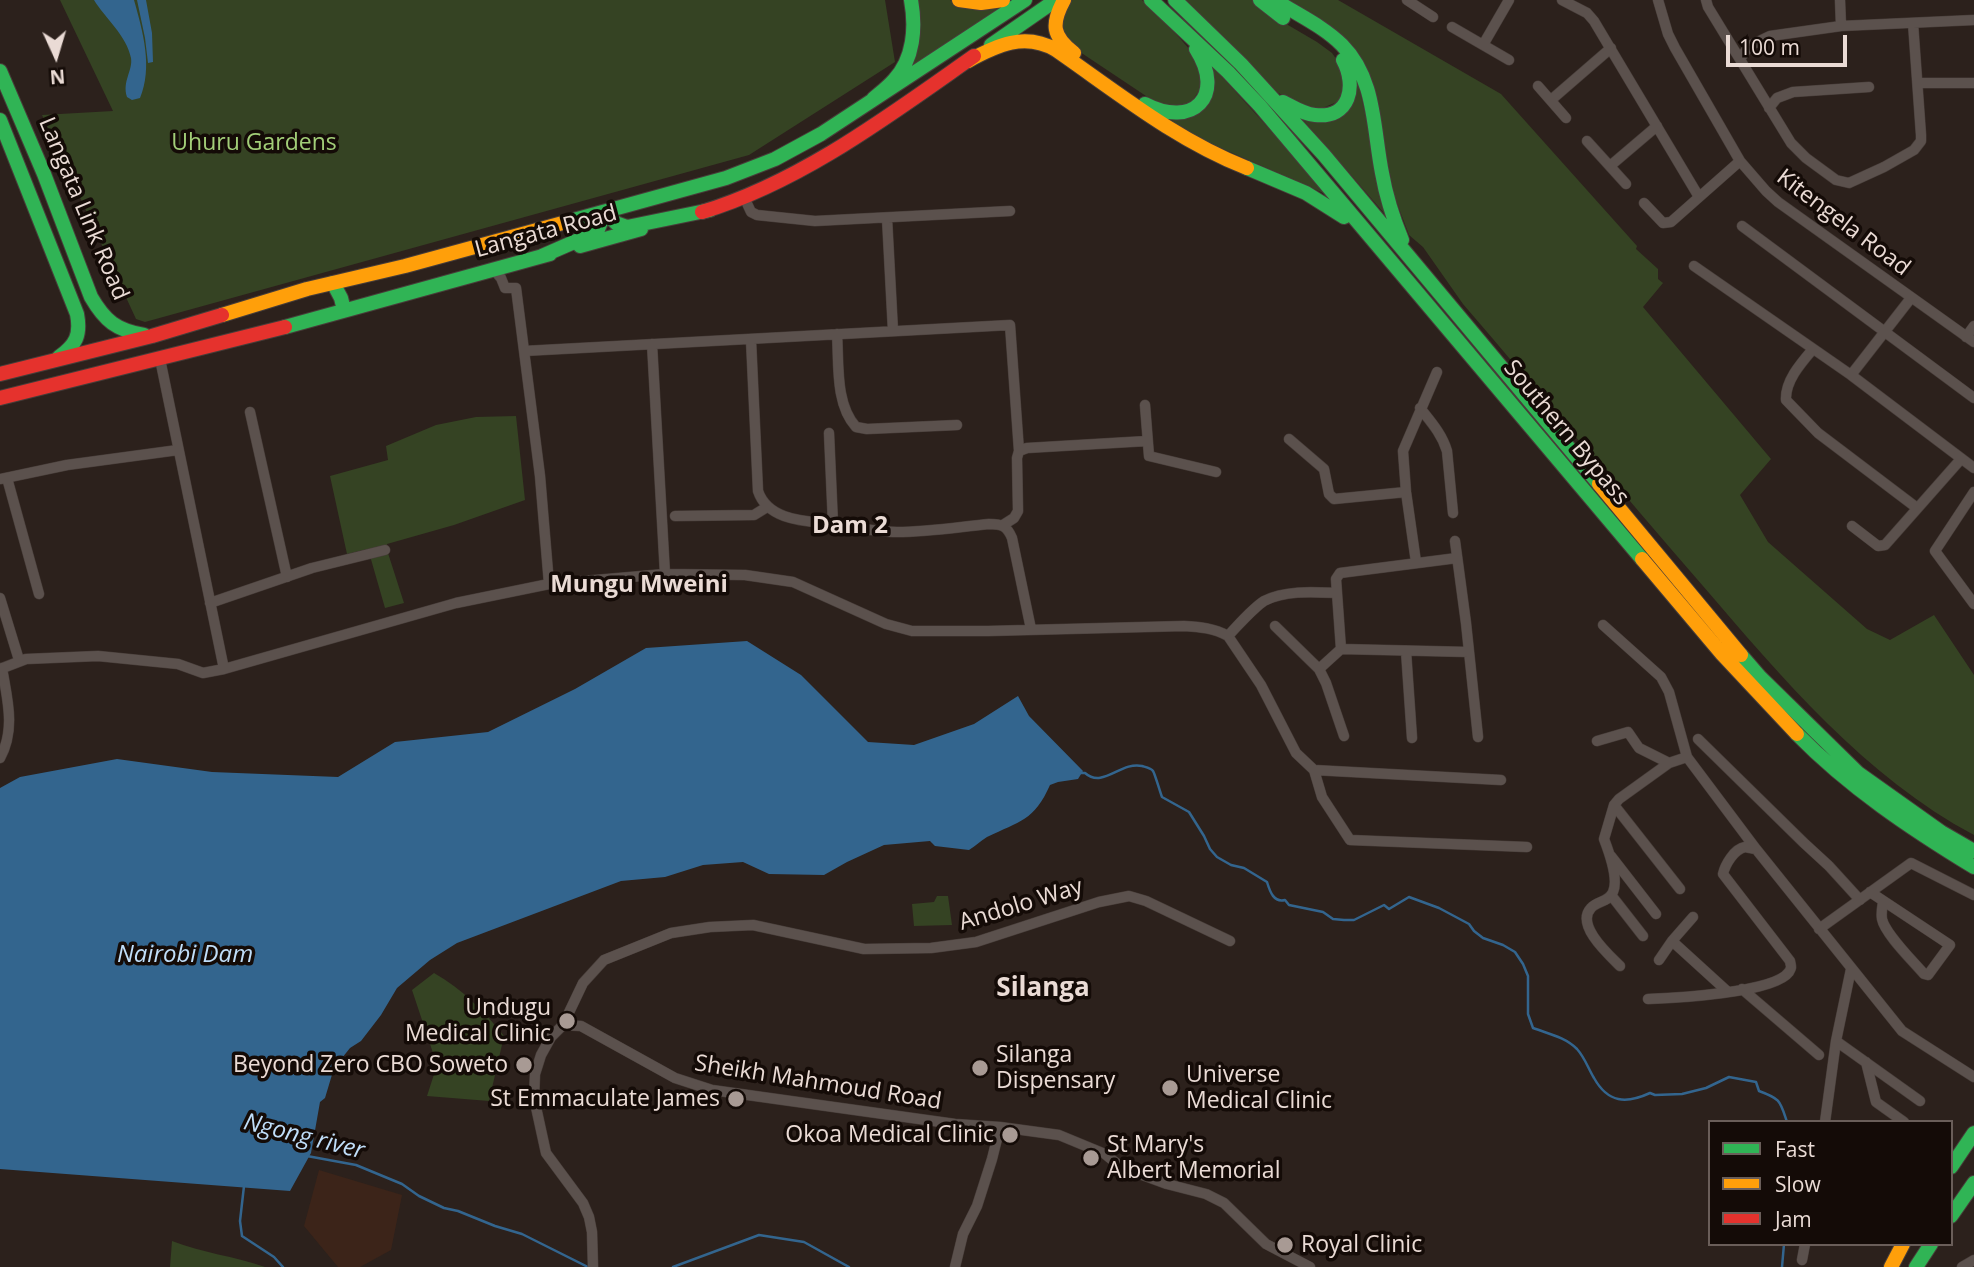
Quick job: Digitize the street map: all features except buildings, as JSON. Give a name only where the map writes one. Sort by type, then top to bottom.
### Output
[{"type":"main road","points":[[873,99],[895,80],[909,56],[913,30],[911,0]]},
{"type":"main road","points":[[959,0],[970,4],[1003,0]]},
{"type":"main road","name":"Langata Road","points":[[0,374],[152,336],[333,283],[405,266],[726,178],[775,159],[821,134],[1025,0]]},
{"type":"main road","name":"Langata Road","points":[[0,398],[68,379],[160,359],[710,210],[801,170],[1056,0]]},
{"type":"main road","points":[[1064,0],[1056,13],[1055,30],[1060,41],[1089,65],[1153,109],[1165,113],[1182,113],[1193,109],[1206,93],[1209,79],[1207,72],[1200,55],[1187,36]]},
{"type":"main road","name":"Southern Bypass","points":[[1151,0],[1260,106],[1753,688],[1849,782],[1902,821],[1974,866]]},
{"type":"main road","name":"Southern Bypass","points":[[1175,0],[1274,97],[1760,677],[1858,773],[1974,852]]},
{"type":"main road","points":[[1260,0],[1334,50],[1345,61],[1352,80],[1352,90],[1345,103],[1330,114],[1311,115],[1274,97]]},
{"type":"main road","points":[[1275,0],[1334,39],[1349,52],[1360,71],[1372,106],[1387,196],[1409,256]]},
{"type":"main road","points":[[968,61],[1000,43],[1013,40],[1050,47],[1184,140],[1327,203],[1400,271]]},
{"type":"main road","name":"Langata Link Road","points":[[0,71],[44,174],[90,297],[110,324],[120,330],[152,336]]},
{"type":"main road","name":"Langata Link Road","points":[[0,120],[75,305],[80,327],[78,340],[69,351],[55,360]]},
{"type":"main road","points":[[542,256],[597,232],[605,212],[615,223],[627,227],[710,210]]},
{"type":"main road","points":[[333,283],[344,310]]},
{"type":"main road","points":[[1953,1164],[1974,1133]]},
{"type":"main road","points":[[1953,1170],[1963,1148]]},
{"type":"main road","points":[[1953,1204],[1974,1176]]},
{"type":"main road","points":[[1953,1213],[1974,1183]]},
{"type":"main road","points":[[1891,1267],[1902,1246]]},
{"type":"main road","points":[[1919,1263],[1930,1246]]},
{"type":"street","points":[[1407,0],[1433,17]]},
{"type":"street","points":[[1483,45],[1509,0]]},
{"type":"street","points":[[1562,0],[1587,13],[1594,21],[1699,197]]},
{"type":"street","name":"Kitengela Road","points":[[1658,0],[1675,48],[1748,173],[1778,202],[1970,339]]},
{"type":"street","points":[[1706,0],[1769,108],[1797,150],[1836,180],[1849,183],[1914,150],[1921,141],[1913,23]]},
{"type":"street","points":[[1840,0],[1841,26]]},
{"type":"street","points":[[1740,60],[1749,46],[1770,36],[1841,26],[1974,20]]},
{"type":"street","points":[[1452,27],[1509,60]]},
{"type":"street","points":[[1551,100],[1611,48]]},
{"type":"street","points":[[1919,83],[1974,83]]},
{"type":"street","points":[[1538,86],[1566,118]]},
{"type":"street","points":[[1769,108],[1777,98],[1793,92],[1869,87]]},
{"type":"street","points":[[1610,166],[1657,126]]},
{"type":"street","points":[[1587,141],[1626,184]]},
{"type":"street","points":[[1644,203],[1661,222],[1675,220],[1740,161]]},
{"type":"street","points":[[744,197],[751,212],[763,216],[815,221],[1010,211]]},
{"type":"street","points":[[887,218],[893,331]]},
{"type":"street","points":[[1742,226],[1974,398]]},
{"type":"street","points":[[513,264],[508,287],[516,288]]},
{"type":"street","points":[[1694,266],[1851,375],[1974,468]]},
{"type":"street","points":[[494,270],[505,288],[516,288]]},
{"type":"street","points":[[516,288],[540,476],[549,584]]},
{"type":"street","points":[[1851,375],[1911,298]]},
{"type":"street","points":[[524,351],[1010,325],[1019,451],[1018,511],[1014,518],[1003,526]]},
{"type":"street","points":[[1970,339],[1974,326]]},
{"type":"street","points":[[837,334],[842,398],[847,414],[856,427],[867,429],[957,425]]},
{"type":"street","points":[[751,340],[758,491],[767,507],[797,520],[895,532],[999,524],[1007,528],[1012,538],[1031,629]]},
{"type":"street","points":[[652,344],[665,573]]},
{"type":"street","points":[[1813,349],[1785,390],[1786,400],[1818,433],[1917,508]]},
{"type":"street","points":[[160,359],[224,669]]},
{"type":"street","points":[[1416,562],[1403,451],[1437,372]]},
{"type":"street","points":[[1145,405],[1148,453],[1152,458],[1216,472]]},
{"type":"street","points":[[1420,408],[1442,436],[1447,451],[1453,513]]},
{"type":"street","points":[[250,412],[287,577]]},
{"type":"street","points":[[829,433],[833,524]]},
{"type":"street","points":[[1289,439],[1326,471],[1329,494],[1334,499],[1406,492]]},
{"type":"street","points":[[1019,451],[1027,448],[1147,441]]},
{"type":"street","points":[[39,594],[3,479],[67,465],[178,450]]},
{"type":"street","points":[[1852,526],[1878,546],[1882,546],[1961,459]]},
{"type":"street","points":[[1974,492],[1935,551],[1974,604]]},
{"type":"street","points":[[675,516],[754,515],[767,507]]},
{"type":"street","points":[[1455,541],[1478,737]]},
{"type":"street","points":[[210,603],[312,568],[385,550]]},
{"type":"street","points":[[1341,649],[1336,579],[1343,571],[1457,558]]},
{"type":"street","points":[[0,758],[6,747],[10,723],[1,668],[19,660],[98,656],[178,664],[203,673],[456,603],[549,584],[665,573],[745,575],[793,582],[886,624],[912,631],[1184,626],[1212,629],[1228,636],[1261,685],[1296,753],[1314,770],[1322,797],[1350,840],[1527,847]]},
{"type":"street","points":[[1228,636],[1262,602],[1273,597],[1314,592],[1336,593]]},
{"type":"street","points":[[0,598],[19,660]]},
{"type":"street","points":[[1604,625],[1661,677],[1669,692],[1687,757],[1706,786],[1851,969],[1902,1031],[1974,1077]]},
{"type":"street","points":[[1275,626],[1319,669],[1344,736]]},
{"type":"street","points":[[1319,669],[1341,649],[1469,652]]},
{"type":"street","points":[[1406,651],[1412,737]]},
{"type":"street","points":[[1597,741],[1629,732],[1639,748],[1669,763]]},
{"type":"street","points":[[1698,738],[1829,866],[1860,900]]},
{"type":"street","points":[[1620,967],[1587,925],[1587,915],[1591,908],[1607,899],[1613,892],[1615,881],[1611,856],[1604,839],[1614,805],[1669,763],[1687,757]]},
{"type":"street","points":[[1314,770],[1501,780]]},
{"type":"street","points":[[1614,805],[1680,888]]},
{"type":"street","points":[[1647,999],[1701,996],[1742,989],[1773,982],[1783,977],[1791,968],[1790,961],[1723,874],[1725,865],[1739,849],[1756,849]]},
{"type":"street","points":[[1611,856],[1656,914]]},
{"type":"street","points":[[1819,929],[1911,863],[1974,895]]},
{"type":"street","points":[[1870,892],[1950,945],[1928,975],[1924,974],[1886,930],[1881,912],[1883,902]]},
{"type":"street","points":[[1611,895],[1643,936]]},
{"type":"street","name":"Andolo Way","points":[[563,1025],[583,983],[604,960],[671,933],[710,927],[753,925],[864,949],[931,948],[976,942],[1099,901],[1129,897],[1146,901],[1230,941]]},
{"type":"street","points":[[1659,960],[1693,917]]},
{"type":"street","points":[[1672,941],[1728,992]]},
{"type":"street","points":[[1825,1120],[1836,1041],[1851,969]]},
{"type":"street","points":[[1742,989],[1819,1055]]},
{"type":"street","name":"Sheikh Mahmoud Road","points":[[563,1025],[575,1024],[587,1028],[675,1079],[712,1090],[955,1124],[1000,1126],[1059,1135],[1098,1151],[1121,1167],[1167,1184],[1206,1194],[1224,1203],[1266,1244],[1310,1267]]},
{"type":"street","points":[[563,1025],[541,1055],[535,1074],[534,1098],[546,1153],[583,1203],[589,1217],[593,1267]]},
{"type":"street","points":[[1836,1041],[1920,1101]]},
{"type":"street","points":[[1866,1062],[1876,1102],[1901,1120]]},
{"type":"street","points":[[955,1267],[963,1234],[977,1206],[989,1171],[1000,1126]]},
{"type":"street","points":[[1802,1259],[1805,1246]]},
{"type":"street","points":[[1962,1267],[1974,1261]]},
{"type":"shaded area","points":[[319,1170],[402,1195],[391,1250],[360,1267],[338,1267],[304,1226]]},
{"type":"green space","name":"Uhuru Gardens","points":[[60,0],[885,0],[895,62],[749,155],[145,322],[136,319],[42,115],[113,111]]},
{"type":"green space","points":[[915,0],[950,0],[962,7],[1017,2],[903,77]]},
{"type":"green space","points":[[1071,0],[1142,0],[1191,51],[1201,73],[1201,88],[1190,104],[1175,109],[1158,104],[1080,52],[1063,36],[1062,21]]},
{"type":"green space","points":[[1181,0],[1256,0],[1276,18],[1332,53],[1343,69],[1342,100],[1315,111],[1278,93]]},
{"type":"green space","points":[[1286,0],[1338,0],[1501,94],[1637,246],[1636,249],[1658,269],[1658,279],[1663,283],[1643,307],[1771,459],[1740,495],[1768,542],[1867,629],[1890,640],[1934,615],[1974,675],[1974,835],[1897,785],[1861,755],[1795,690],[1463,304],[1423,247],[1409,235],[1395,198],[1369,75]]},
{"type":"green space","points":[[1207,60],[1330,196],[1164,123],[1198,112]]},
{"type":"green space","points":[[1356,74],[1390,220],[1296,112],[1330,120]]},
{"type":"green space","points":[[516,416],[525,500],[454,525],[387,544],[404,603],[385,608],[368,549],[347,554],[330,476],[388,460],[386,446],[436,425],[476,417]]},
{"type":"green space","points":[[937,896],[948,896],[952,925],[914,926],[912,904],[934,902]]},
{"type":"green space","points":[[434,973],[472,1001],[504,1036],[489,1101],[427,1096],[437,1065],[412,990]]},
{"type":"green space","points":[[172,1241],[195,1249],[265,1267],[170,1267]]},
{"type":"water","points":[[94,0],[134,0],[146,62],[140,98],[132,100],[127,97],[126,86],[131,63],[129,50]]},
{"type":"water","points":[[137,0],[146,0],[152,33],[153,62],[148,63]]},
{"type":"water","name":"Nairobi Dam","points":[[747,641],[801,675],[868,742],[914,745],[974,724],[1018,696],[1029,716],[1083,771],[1078,779],[1050,785],[1032,813],[969,850],[935,846],[930,841],[884,845],[824,875],[769,874],[743,862],[703,865],[665,877],[621,881],[457,943],[430,960],[397,988],[361,1041],[350,1048],[334,1068],[325,1098],[320,1102],[311,1153],[290,1191],[0,1169],[0,788],[20,777],[117,759],[212,772],[338,777],[395,742],[488,732],[575,689],[646,648]]},
{"type":"waterway","points":[[1078,773],[1099,778],[1127,767],[1142,766],[1151,769],[1162,797],[1189,812],[1217,857],[1231,865],[1244,868],[1267,882],[1275,898],[1285,900],[1289,905],[1323,912],[1333,919],[1354,920],[1384,905],[1389,909],[1409,897],[1439,908],[1469,924],[1483,938],[1515,952],[1528,976],[1528,1014],[1533,1028],[1556,1036],[1577,1049],[1599,1086],[1612,1097],[1625,1100],[1650,1093],[1682,1094],[1706,1088],[1729,1077],[1756,1082],[1759,1091],[1779,1102],[1786,1120]]},
{"type":"waterway","name":"Ngong river","points":[[307,1156],[356,1165],[402,1184],[444,1208],[522,1234],[588,1267]]},
{"type":"waterway","points":[[244,1186],[240,1221],[242,1236],[274,1257],[283,1267]]},
{"type":"waterway","name":"Ngong river","points":[[673,1267],[759,1235],[804,1242],[849,1267]]},
{"type":"waterway","points":[[1782,1267],[1784,1246]]},
{"type":"traffic: fast","points":[[873,99],[887,88],[906,62],[913,32],[911,0]]},
{"type":"traffic: fast","points":[[570,221],[726,178],[775,159],[821,134],[1025,0]]},
{"type":"traffic: fast","points":[[991,45],[1056,0]]},
{"type":"traffic: fast","points":[[1151,0],[1260,106],[1642,559]]},
{"type":"traffic: fast","points":[[1175,0],[1241,64],[1324,155],[1599,484]]},
{"type":"traffic: fast","points":[[1260,0],[1283,18]]},
{"type":"traffic: fast","points":[[1275,0],[1335,38],[1353,58],[1361,73],[1371,105],[1386,190],[1402,240]]},
{"type":"traffic: fast","points":[[1145,104],[1162,111],[1177,113],[1200,104],[1206,94],[1207,81],[1196,49]]},
{"type":"traffic: fast","points":[[1283,102],[1311,114],[1327,115],[1336,112],[1343,106],[1350,90],[1343,60]]},
{"type":"traffic: fast","points":[[0,71],[44,174],[91,297],[112,323],[144,335]]},
{"type":"traffic: fast","points":[[0,120],[77,314],[76,339],[59,357]]},
{"type":"traffic: fast","points":[[1247,168],[1306,193],[1344,217]]},
{"type":"traffic: fast","points":[[542,256],[597,232],[605,212],[616,223],[627,227],[710,210]]},
{"type":"traffic: fast","points":[[580,246],[641,229]]},
{"type":"traffic: fast","points":[[285,327],[550,254]]},
{"type":"traffic: fast","points":[[333,283],[344,310]]},
{"type":"traffic: fast","points":[[1741,655],[1858,773],[1941,832],[1974,851]]},
{"type":"traffic: fast","points":[[1797,734],[1838,772],[1881,806],[1974,867]]},
{"type":"traffic: fast","points":[[1953,1164],[1974,1133]]},
{"type":"traffic: fast","points":[[1953,1213],[1974,1183]]},
{"type":"traffic: fast","points":[[1916,1267],[1930,1246]]},
{"type":"traffic: slow","points":[[959,0],[981,3],[1003,0]]},
{"type":"traffic: slow","points":[[1064,0],[1057,16],[1056,29],[1061,41],[1074,53]]},
{"type":"traffic: slow","points":[[968,61],[1011,43],[1022,41],[1045,45],[1172,130],[1247,168]]},
{"type":"traffic: slow","points":[[222,315],[307,289],[405,266],[570,221]]},
{"type":"traffic: slow","points":[[1599,484],[1741,655]]},
{"type":"traffic: slow","points":[[1642,559],[1722,654],[1797,734]]},
{"type":"traffic: slow","points":[[1891,1267],[1902,1246]]},
{"type":"traffic: jam","points":[[702,212],[774,183],[844,145],[974,56]]},
{"type":"traffic: jam","points":[[0,374],[152,336],[222,315]]},
{"type":"traffic: jam","points":[[0,398],[285,327]]},
{"type":"place","name":"Undugu Medical Clinic","points":[[567,1021]]},
{"type":"place","name":"Beyond Zero CBO Soweto","points":[[524,1065]]},
{"type":"place","name":"Silanga Dispensary","points":[[980,1068]]},
{"type":"place","name":"Universe Medical Clinic","points":[[1170,1088]]},
{"type":"place","name":"St Emmaculate James","points":[[736,1099]]},
{"type":"place","name":"Okoa Medical Clinic","points":[[1010,1135]]},
{"type":"place","name":"St Mary's Albert Memorial","points":[[1091,1158]]},
{"type":"place","name":"Royal Clinic","points":[[1285,1245]]},
{"type":"district","name":"Dam 2","points":[[850,526]]},
{"type":"district","name":"Mungu Mweini","points":[[639,585]]},
{"type":"district","name":"Silanga","points":[[1043,989]]}]
